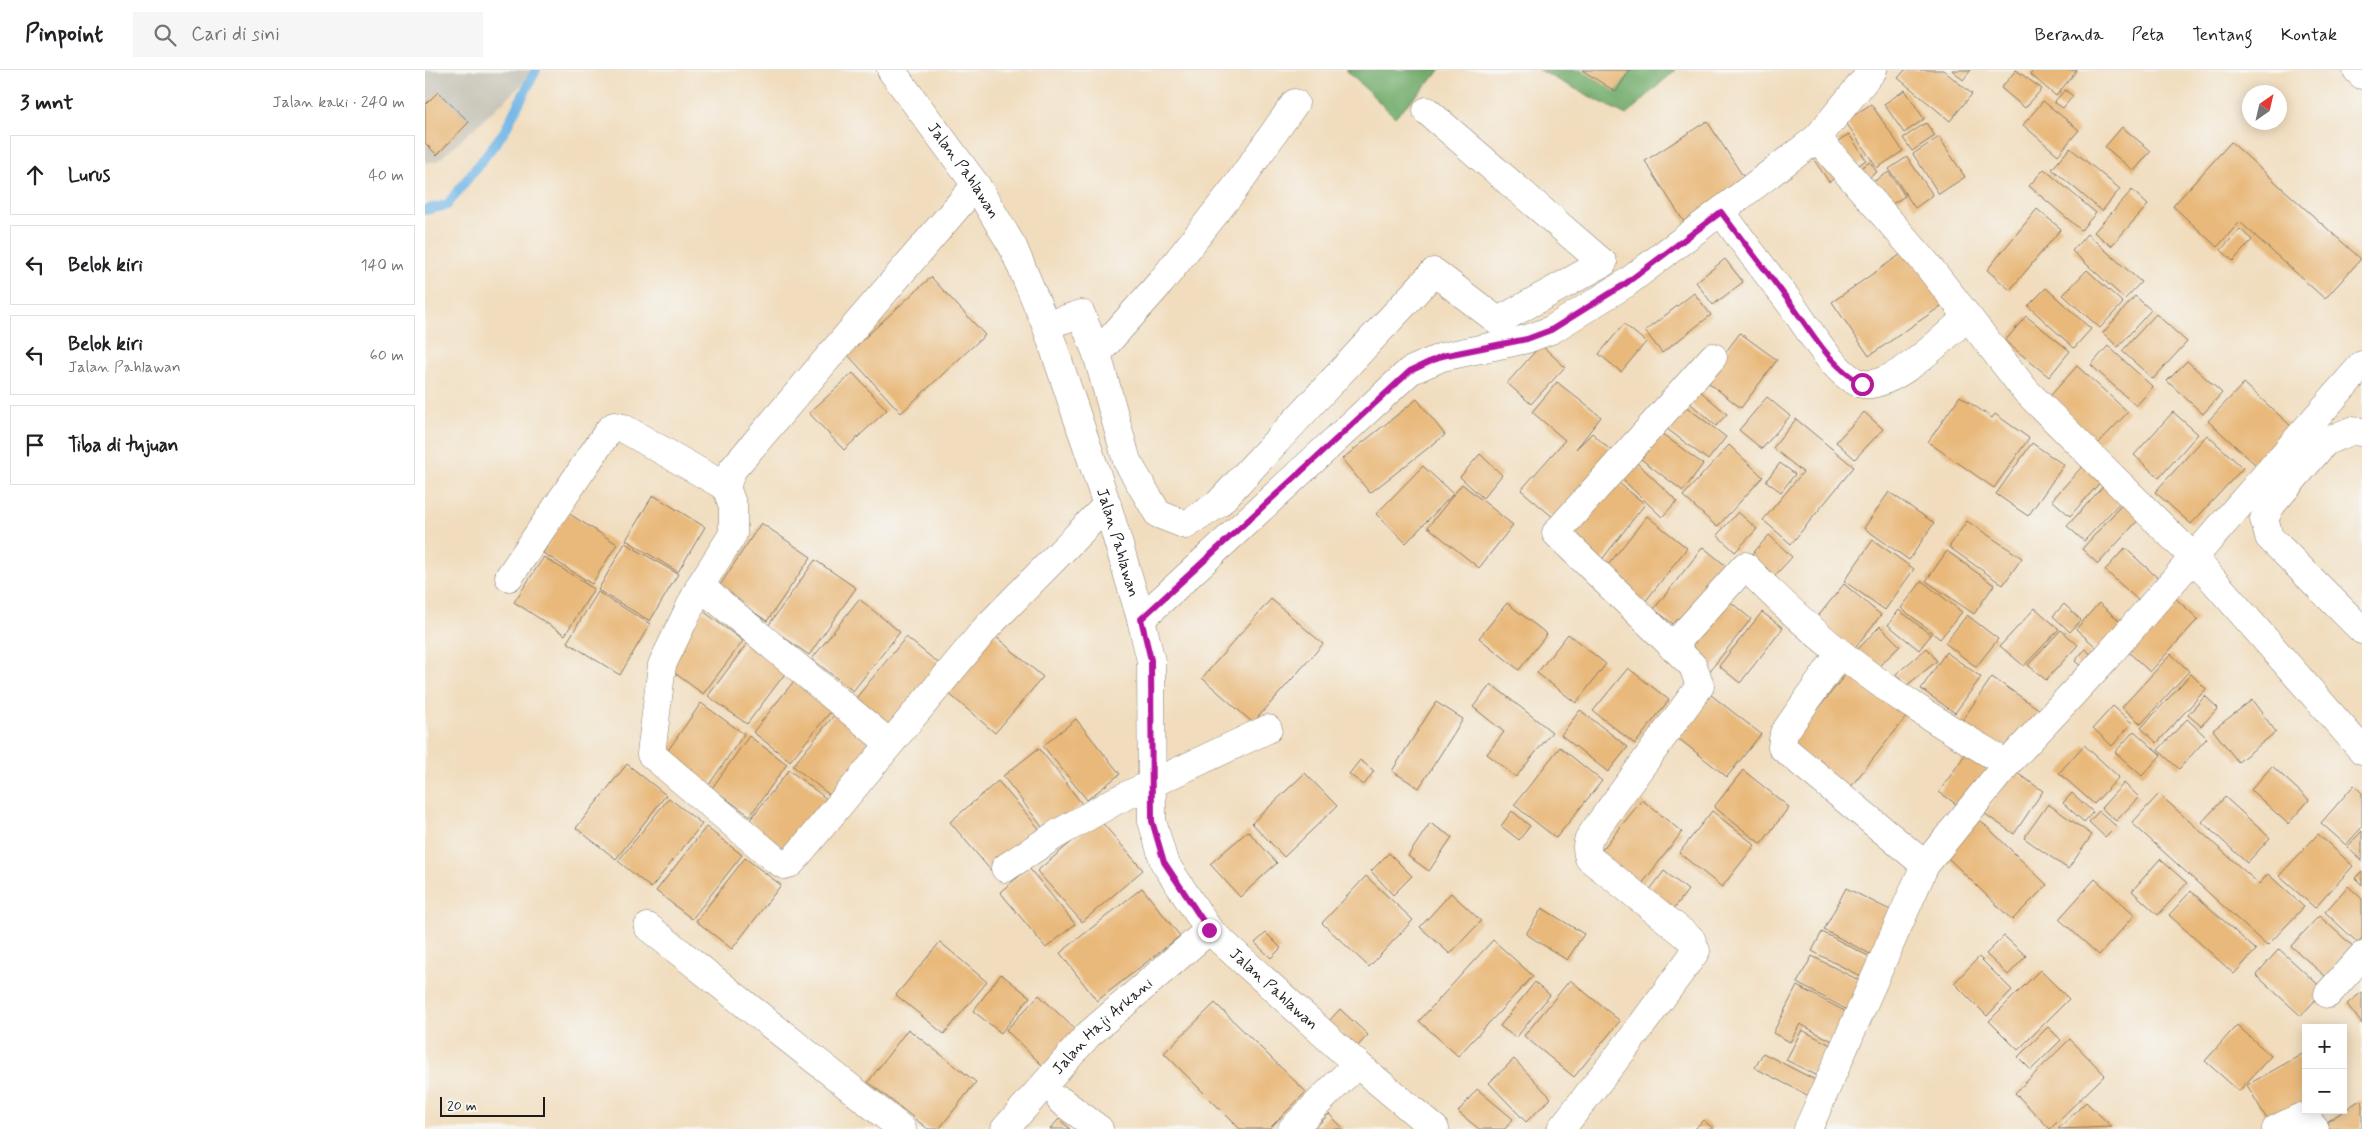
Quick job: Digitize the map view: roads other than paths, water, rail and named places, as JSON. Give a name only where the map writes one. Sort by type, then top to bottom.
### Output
[{"type":"street","name":"Jalan Pahlawan","points":[[891,70],[976,185],[1013,247],[1046,325],[1107,505],[1141,619],[1151,660],[1152,821],[1164,862],[1209,930],[1357,1064],[1435,1129]]},
{"type":"street","points":[[1141,619],[1410,371],[1442,356],[1527,339],[1551,330],[1625,284],[1817,138],[1873,70]]},
{"type":"street","points":[[2357,70],[2362,75]]},
{"type":"street","points":[[1097,354],[1161,282],[1235,188],[1295,103]]},
{"type":"street","points":[[1046,325],[1081,314],[1097,354],[1127,460],[1158,514],[1187,525],[1218,504],[1434,272],[1499,321],[1603,263],[1427,111]]},
{"type":"street","points":[[1817,138],[1925,262],[2025,391],[2193,557],[2362,750]]},
{"type":"street","points":[[976,185],[732,470],[726,487],[733,506],[733,534],[700,586],[662,666],[651,754],[776,860],[784,865],[791,863],[987,627],[1107,505]]},
{"type":"street","points":[[1721,212],[1791,304],[1818,344],[1845,374],[1862,384],[1887,380],[1967,318]]},
{"type":"street","points":[[1561,1129],[1630,1041],[1696,951],[1691,939],[1589,858],[1586,849],[1587,841],[1593,831],[1698,692],[1699,679],[1693,666],[1556,533],[1713,357]]},
{"type":"street","points":[[1808,1129],[1925,865],[2007,764],[2104,660],[2362,365]]},
{"type":"street","points":[[509,577],[609,430],[614,426],[623,428],[726,487]]},
{"type":"street","points":[[2362,432],[2351,431],[2325,442],[2272,504],[2264,519],[2269,537],[2362,630]]},
{"type":"street","points":[[1672,647],[1745,566],[1787,609],[1895,694],[2007,764]]},
{"type":"street","points":[[700,586],[889,743]]},
{"type":"street","points":[[1840,652],[1784,733],[1782,747],[1925,865]]},
{"type":"street","points":[[1005,868],[1057,834],[1152,782],[1268,729]]},
{"type":"street","points":[[648,927],[902,1129]]},
{"type":"street","name":"Jalan Haji Arkani","points":[[1005,1129],[1088,1035],[1209,930]]},
{"type":"street","points":[[2328,994],[2362,956]]},
{"type":"street","points":[[1292,1129],[1357,1064]]},
{"type":"street","points":[[1061,1101],[1099,1129]]},
{"type":"street","points":[[2276,1129],[2301,1117],[2307,1120],[2315,1129]]},
{"type":"waterway","points":[[425,210],[447,205],[504,132],[536,70]]}]
